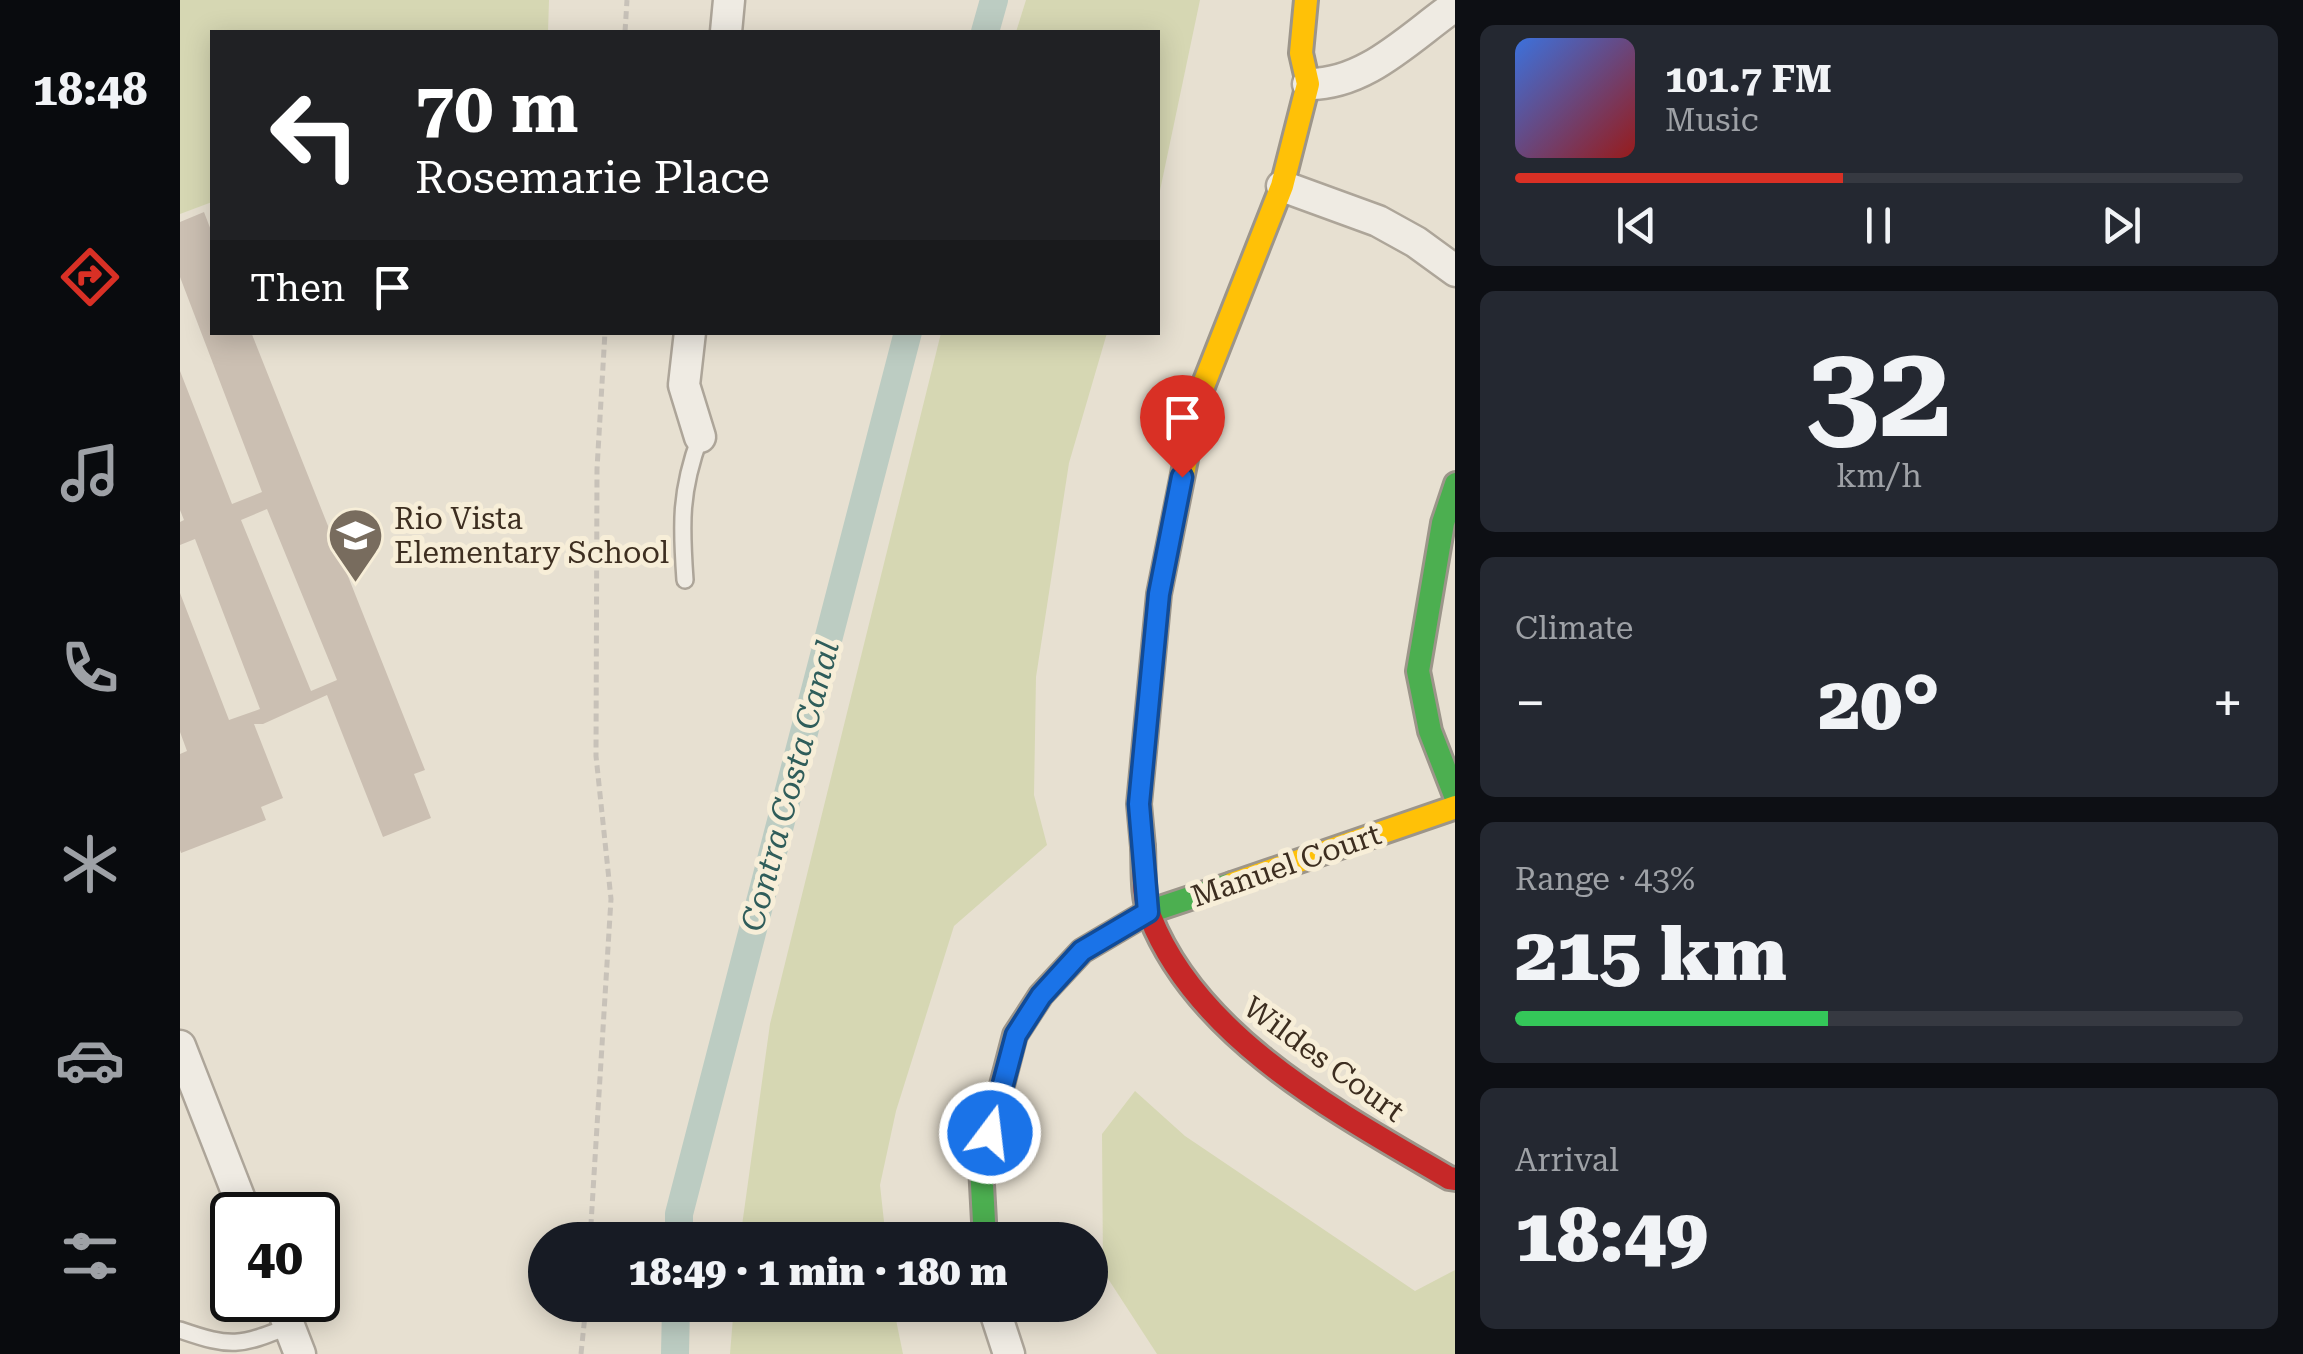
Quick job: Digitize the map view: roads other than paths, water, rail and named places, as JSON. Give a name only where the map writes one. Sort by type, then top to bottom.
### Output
[{"type":"street","points":[[726,30],[730,0]]},
{"type":"street","points":[[1148,912],[1139,804],[1159,594],[1198,399],[1282,186],[1308,84],[1301,53],[1306,0]]},
{"type":"street","points":[[1308,84],[1330,84],[1357,76],[1455,6]]},
{"type":"street","points":[[1282,186],[1378,221],[1455,270]]},
{"type":"street","points":[[690,335],[684,385],[700,436]]},
{"type":"street","points":[[1455,487],[1443,523],[1418,671],[1430,731],[1455,795]]},
{"type":"street","name":"Manuel Court","points":[[984,1222],[981,1166],[1016,1035],[1041,996],[1082,951],[1148,912],[1455,807]]},
{"type":"street","name":"Wildes Court","points":[[1148,912],[1177,971],[1222,1026],[1341,1115],[1455,1179]]},
{"type":"street","points":[[180,1046],[237,1192]]},
{"type":"street","points":[[999,1322],[1009,1354]]},
{"type":"lane","points":[[684,580],[681,516],[688,471],[700,436]]},
{"type":"lane","points":[[180,1330],[219,1343],[250,1342],[290,1327]]},
{"type":"waterway","name":"Contra Costa Canal","points":[[986,30],[994,0]]},
{"type":"waterway","name":"Contra Costa Canal","points":[[679,1222],[907,335]]},
{"type":"waterway","name":"Contra Costa Canal","points":[[675,1354],[676,1322]]},
{"type":"place","name":"Rio Vista Elementary School","points":[[355,584]]}]
